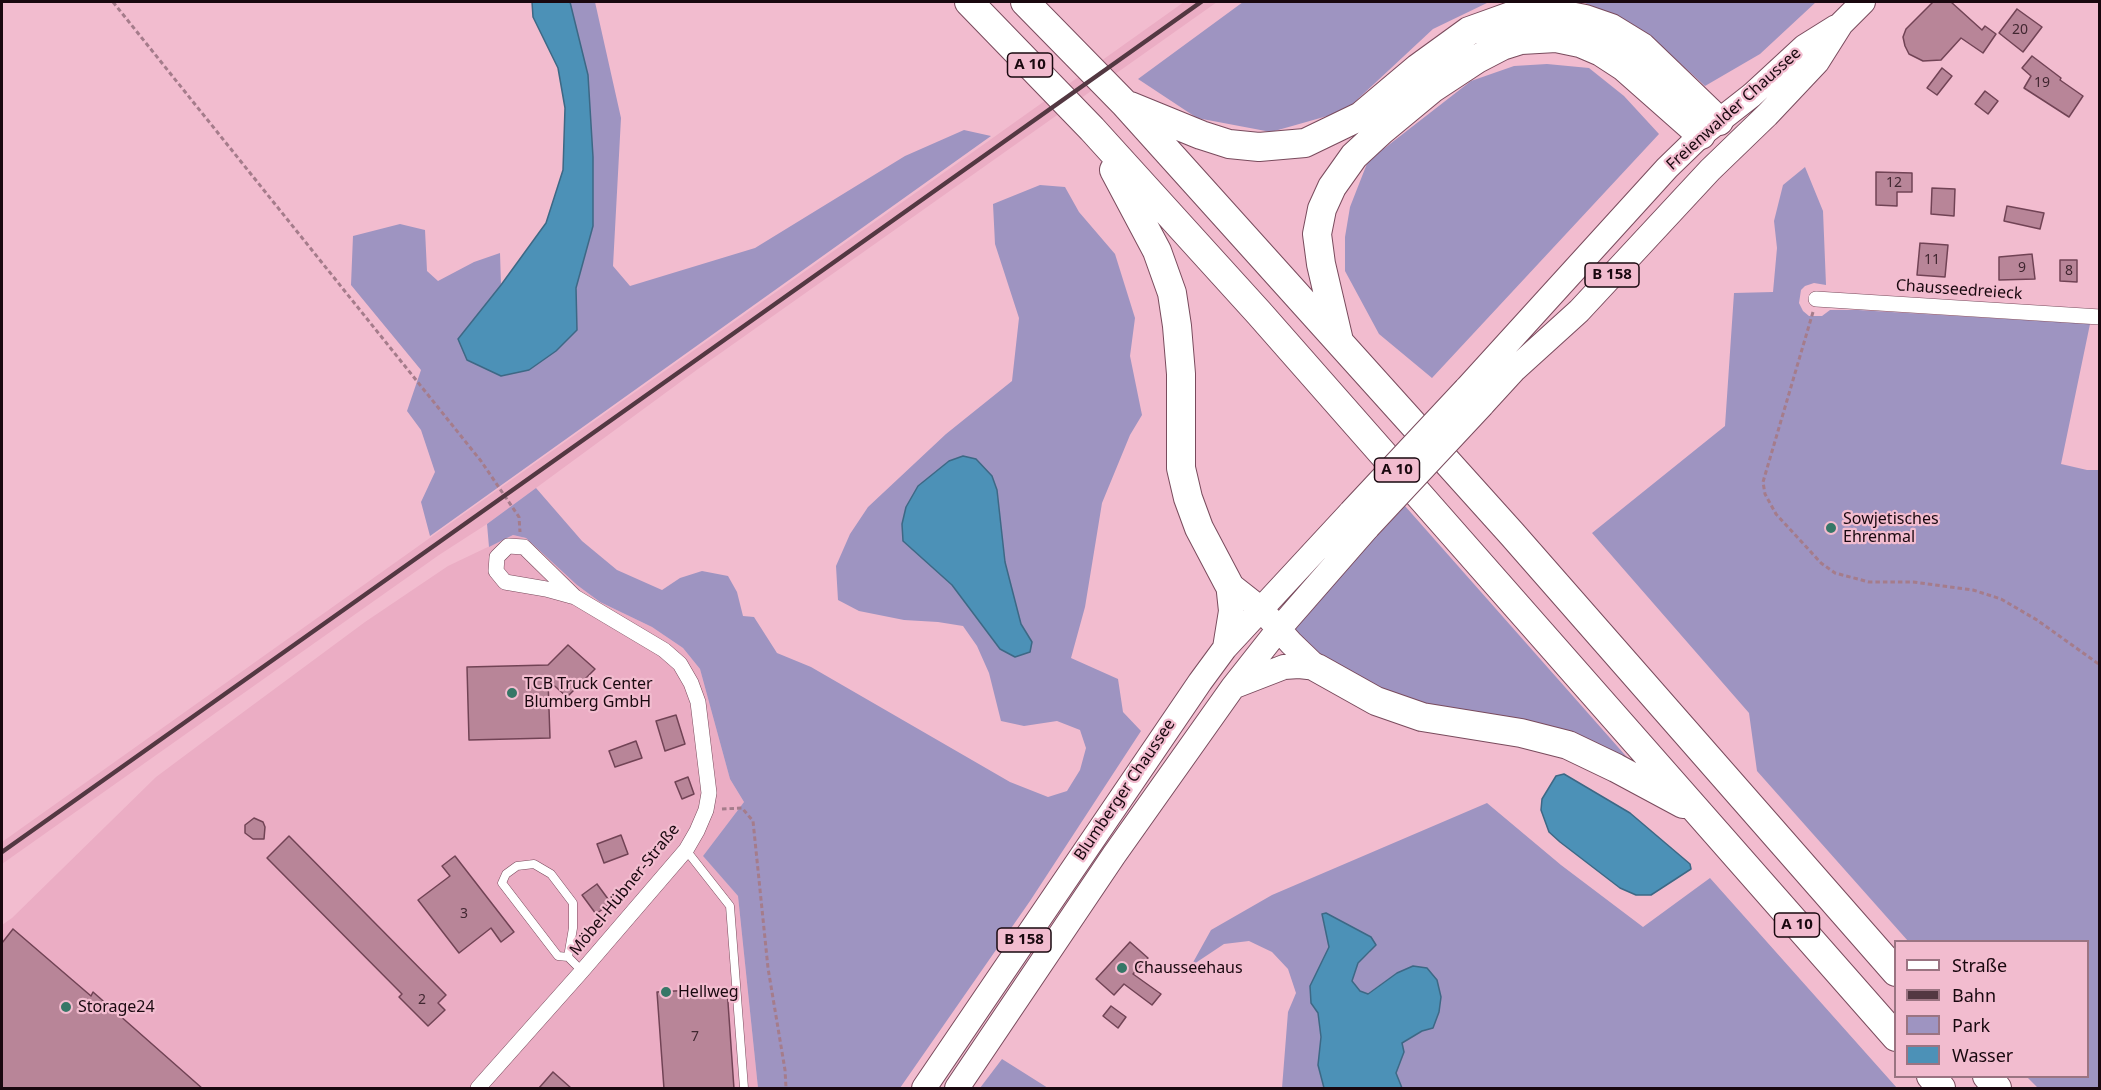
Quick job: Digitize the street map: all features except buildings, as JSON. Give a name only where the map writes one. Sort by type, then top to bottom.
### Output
[{"type":"highway","name":"A 10","points":[[969,2],[1092,129],[1267,322],[1894,1035]]},
{"type":"highway","name":"A 10","points":[[1025,2],[1124,103],[1512,534],[1894,970]]},
{"type":"highway","points":[[1124,103],[1201,135],[1229,144],[1259,147],[1305,143],[1361,116],[1418,68],[1469,31],[1522,12],[1554,13],[1585,18],[1611,28],[1642,47],[1720,140]]},
{"type":"highway","points":[[1340,344],[1321,264],[1317,234],[1322,209],[1332,187],[1354,156],[1381,131],[1433,88],[1477,59],[1502,46],[1521,40],[1556,38],[1580,43],[1601,52],[1624,67],[1720,140]]},
{"type":"highway","points":[[1092,129],[1157,251],[1172,293],[1181,374],[1181,468],[1188,498],[1199,528],[1228,583]]},
{"type":"highway","points":[[1317,668],[1376,701],[1422,717],[1521,733],[1568,745],[1699,813]]},
{"type":"main road","name":"Freienwalder Chaussee","points":[[1474,397],[1515,369],[1579,310],[1720,140],[1752,95],[1804,47],[1841,24],[1863,2]]},
{"type":"main road","name":"Freienwalder Chaussee","points":[[1474,397],[1667,168],[1720,140]]},
{"type":"main road","name":"B 158","points":[[1360,520],[1474,397]]},
{"type":"main road","name":"Blumberger Chaussee","points":[[924,1089],[1171,722],[1225,648],[1261,609],[1360,520]]},
{"type":"main road","name":"Blumberger Chaussee","points":[[957,1089],[1111,860],[1233,687],[1360,520]]},
{"type":"main road","points":[[1228,583],[1261,609],[1278,630],[1317,668]]},
{"type":"main road","points":[[1225,648],[1231,611],[1228,583]]},
{"type":"main road","points":[[1233,687],[1284,667],[1317,668]]},
{"type":"street","name":"Chausseedreieck","points":[[1816,298],[2100,317]]},
{"type":"street","name":"Möbel-Hübner-Straße","points":[[478,1089],[686,850],[706,810],[709,793],[708,774],[699,702],[680,664],[664,650],[575,597],[505,582],[499,577],[495,563],[500,551],[508,546],[520,546],[532,552],[575,597]]},
{"type":"lane","points":[[686,850],[730,906],[744,1089]]},
{"type":"lane","points":[[568,957],[573,928],[573,903],[550,874],[534,864],[517,866],[506,874],[502,884],[558,956],[568,957],[582,971]]},
{"type":"path","points":[[113,2],[481,461],[519,517],[520,546]]},
{"type":"path","points":[[1816,298],[1763,482],[1765,494],[1771,505],[1806,548],[1835,573],[1869,582],[1913,582],[1972,590],[2001,599],[2037,620],[2100,665]]},
{"type":"path","points":[[706,810],[742,808],[753,820],[768,968],[785,1070],[786,1089]]},
{"type":"shaded area","points":[[1184,2],[1217,2],[698,369],[487,524],[439,555],[2,864],[2,842]]},
{"type":"shaded area","points":[[513,535],[526,538],[577,585],[600,602],[652,627],[683,648],[700,669],[730,779],[744,802],[703,856],[738,896],[758,1088],[2,1088],[2,925],[12,918],[156,777],[365,622],[448,566]]},
{"type":"green space","points":[[570,2],[595,2],[621,118],[613,266],[630,286],[755,248],[905,156],[964,130],[991,136],[430,536],[421,502],[435,472],[421,430],[407,411],[421,370],[351,285],[353,236],[400,224],[425,230],[427,271],[438,281],[474,262],[500,253],[501,285],[458,339],[576,330],[576,288],[593,226],[593,157]]},
{"type":"green space","points":[[1243,2],[1489,2],[1433,29],[1345,111],[1271,132],[1197,118],[1138,79]]},
{"type":"green space","points":[[1583,2],[1816,2],[1760,54],[1705,86],[1649,35]]},
{"type":"green space","points":[[1547,64],[1589,68],[1624,96],[1659,134],[1432,378],[1379,334],[1345,271],[1345,237],[1350,207],[1368,161],[1471,81],[1514,66]]},
{"type":"green space","points":[[1805,167],[1823,211],[1826,285],[1814,283],[1801,290],[1799,303],[1809,316],[1822,316],[1830,310],[1858,310],[2090,324],[2061,464],[2087,470],[2099,470],[2099,1088],[2038,1088],[2028,1078],[2089,1078],[2089,940],[1907,940],[1757,771],[1749,713],[1592,533],[1725,426],[1734,293],[1773,292],[1777,248],[1774,221],[1783,185]]},
{"type":"green space","points":[[1040,185],[1065,187],[1079,212],[1115,254],[1135,318],[1130,356],[1142,415],[1130,435],[1102,503],[1085,607],[1071,658],[1118,679],[1123,712],[1141,731],[1030,901],[900,1088],[758,1088],[738,896],[703,856],[744,802],[730,779],[700,669],[683,648],[652,627],[600,602],[577,585],[526,538],[513,535],[489,547],[487,524],[536,488],[582,541],[617,570],[662,590],[680,578],[702,571],[728,576],[737,592],[743,616],[754,617],[777,653],[811,667],[1010,782],[1048,797],[1067,791],[1080,770],[1086,748],[1080,730],[1057,721],[1024,726],[1001,721],[989,673],[977,646],[963,626],[904,620],[859,611],[838,600],[836,566],[850,534],[868,507],[946,434],[1012,381],[1019,318],[995,244],[993,204]],"holes":[[[949,461],[992,476],[997,490],[1005,562],[1021,624],[1032,642],[1000,649],[952,585],[903,541],[902,524],[906,507],[918,486]]]},
{"type":"green space","points":[[1405,506],[1640,772],[1459,718],[1348,679],[1293,632],[1296,623],[1375,534],[1377,536]]},
{"type":"green space","points":[[1487,803],[1561,865],[1643,927],[1710,878],[1897,1088],[1402,1088],[1396,1073],[1404,1052],[1402,1043],[1422,1031],[1397,973],[1367,994],[1359,991],[1352,981],[1358,963],[1370,952],[1371,937],[1326,913],[1322,915],[1329,947],[1311,1003],[1318,1013],[1321,1037],[1318,1065],[1324,1088],[1282,1088],[1288,1012],[1296,993],[1288,969],[1272,952],[1249,941],[1224,944],[1191,966],[1211,930],[1272,895]]},
{"type":"green space","points":[[1002,1059],[1048,1088],[980,1088]]},
{"type":"water","points":[[532,2],[570,2],[588,75],[593,157],[593,226],[576,288],[577,330],[556,351],[529,370],[501,376],[467,360],[458,339],[546,223],[563,170],[565,108],[558,68],[533,17]]},
{"type":"water","points":[[963,456],[976,459],[992,476],[997,490],[1005,562],[1021,624],[1032,642],[1030,652],[1015,657],[1000,649],[952,585],[903,541],[902,524],[906,507],[918,486],[949,461]]},
{"type":"water","points":[[1564,774],[1630,813],[1690,864],[1691,869],[1651,895],[1636,895],[1620,888],[1549,832],[1541,810],[1542,799],[1556,776]]},
{"type":"water","points":[[1326,913],[1371,937],[1376,945],[1358,963],[1352,981],[1360,991],[1368,994],[1397,973],[1413,966],[1427,968],[1437,980],[1441,997],[1439,1012],[1433,1028],[1422,1031],[1402,1043],[1404,1052],[1396,1073],[1402,1088],[1324,1088],[1318,1065],[1321,1037],[1318,1013],[1311,1003],[1310,986],[1329,947],[1322,914]]},
{"type":"railway","points":[[2,852],[1201,2]]},
{"type":"place","name":"Sowjetisches Ehrenmal","points":[[1831,528]]},
{"type":"place","name":"TCB Truck Center Blumberg GmbH","points":[[512,693]]},
{"type":"place","name":"Chausseehaus","points":[[1122,968]]},
{"type":"place","name":"Hellweg","points":[[666,992]]},
{"type":"place","name":"Storage24","points":[[66,1007]]}]
